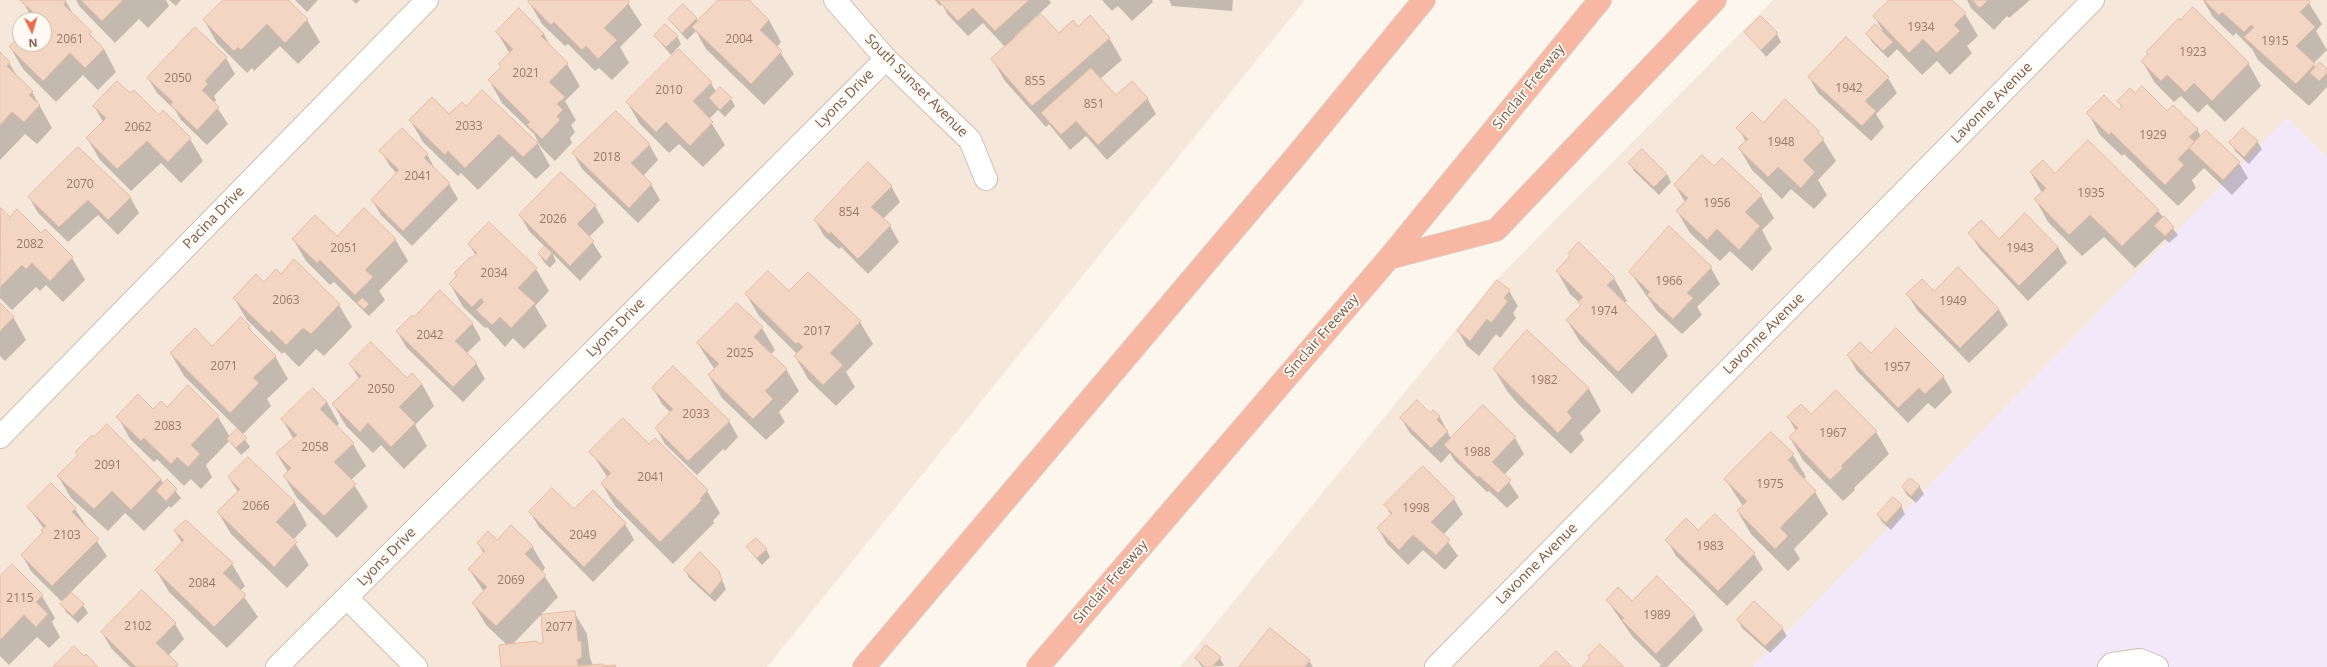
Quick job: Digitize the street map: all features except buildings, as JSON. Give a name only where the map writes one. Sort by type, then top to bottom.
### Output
[{"type":"highway","points":[[864,667],[1296,156],[1424,0]]},
{"type":"highway","name":"Sinclair Freeway","points":[[1038,667],[1389,258],[1600,0]]},
{"type":"highway","points":[[1389,258],[1496,230],[1715,0]]},
{"type":"street","name":"Pacina Drive","points":[[0,437],[427,0]]},
{"type":"street","name":"South Sunset Avenue","points":[[835,0],[886,59],[970,140],[986,179]]},
{"type":"street","name":"Lavonne Avenue","points":[[1444,664],[2093,0]]},
{"type":"street","name":"Lyons Drive","points":[[278,667],[886,59]]},
{"type":"street","name":"Lyons Drive","points":[[347,598],[416,667]]},
{"type":"street","points":[[2109,667],[2112,664],[2140,660],[2157,667]]},
{"type":"shaded area","points":[[0,0],[1305,0],[767,667],[0,667]]},
{"type":"shaded area","points":[[1773,0],[2327,0],[2327,157],[2287,119],[1753,667],[1180,667],[1500,276]]},
{"type":"shaded area","points":[[2287,118],[2327,157],[2327,667],[1753,667]]}]
